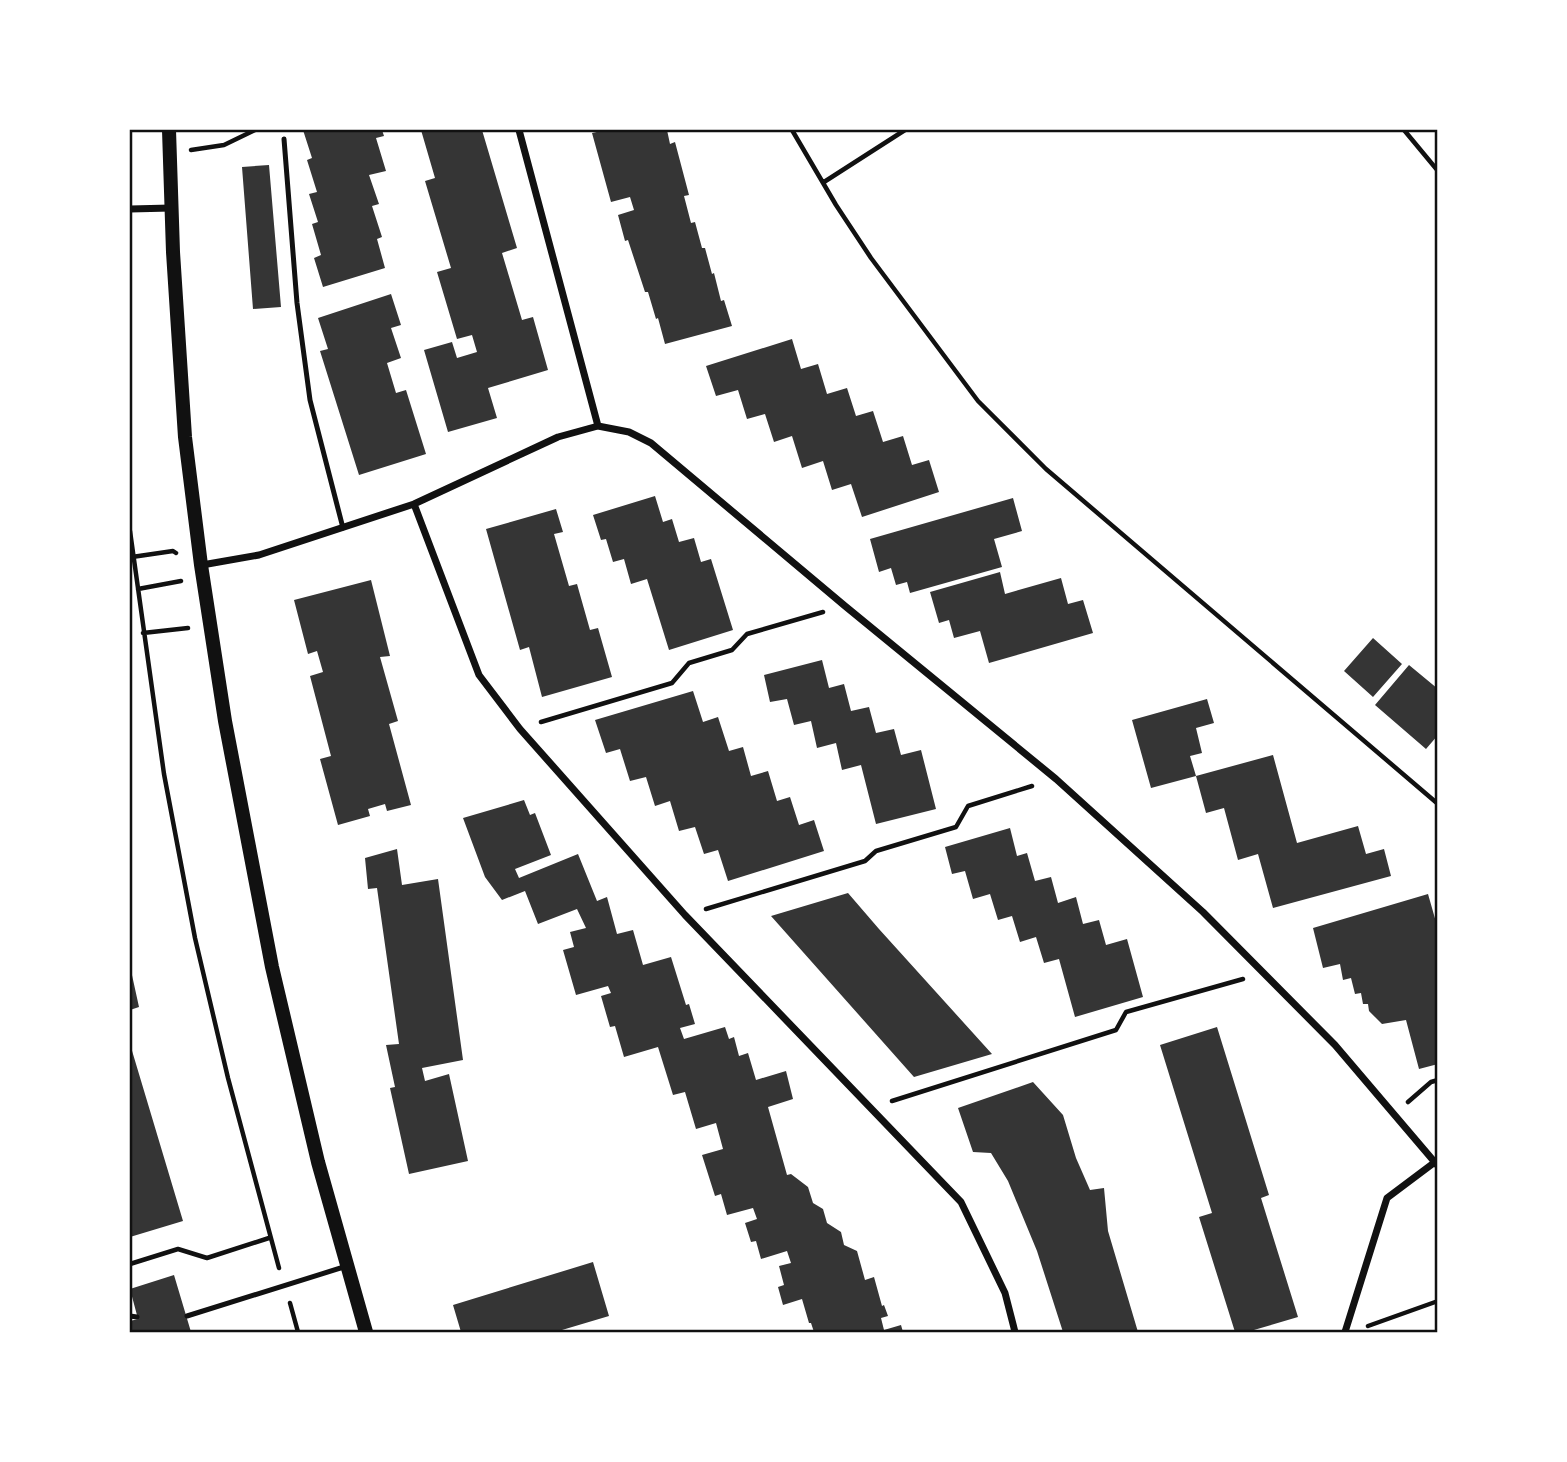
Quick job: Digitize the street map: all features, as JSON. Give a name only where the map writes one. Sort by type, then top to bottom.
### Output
[{"type":"main road","points":[[169,130],[185,437],[210,625],[272,967],[318,1162],[366,1332]]},
{"type":"street","points":[[519,130],[598,426]]},
{"type":"street","points":[[130,209],[171,208]]},
{"type":"street","points":[[201,565],[259,555],[414,504],[558,437],[598,426],[629,432],[651,443],[1056,779],[1203,912],[1335,1045],[1436,1164],[1387,1198],[1345,1332]]},
{"type":"street","points":[[414,504],[479,675],[520,729],[685,915],[961,1202],[1005,1293],[1015,1332]]},
{"type":"lane","points":[[284,139],[297,303],[310,400],[344,528]]},
{"type":"lane","points":[[187,1316],[347,1266]]},
{"type":"lane","points":[[130,1316],[137,1317]]},
{"type":"path","points":[[170,153],[224,145],[255,130]]},
{"type":"path","points":[[792,130],[871,258],[987,411],[1046,469],[1437,804]]},
{"type":"path","points":[[824,182],[905,130]]},
{"type":"path","points":[[1404,130],[1437,171]]},
{"type":"path","points":[[130,531],[164,774],[195,938],[269,1238],[298,1332]]},
{"type":"path","points":[[132,557],[173,551],[201,565],[186,580],[137,589]]},
{"type":"path","points":[[520,729],[672,683],[689,663],[732,650],[747,634],[845,606]]},
{"type":"path","points":[[144,633],[210,625]]},
{"type":"path","points":[[685,915],[865,861],[876,851],[956,827],[968,806],[1056,779]]},
{"type":"path","points":[[871,1107],[1116,1030],[1126,1012],[1264,973]]},
{"type":"path","points":[[1416,1094],[1437,1080]]},
{"type":"path","points":[[130,1264],[178,1249],[207,1258],[269,1238]]},
{"type":"path","points":[[1363,1328],[1437,1301]]},
{"type":"building","points":[[303,130],[382,130],[384,136],[376,138],[386,171],[369,175],[379,204],[372,206],[382,237],[377,239],[385,268],[323,287],[314,258],[321,255],[312,224],[318,222],[309,194],[317,192],[307,160],[312,158]]},
{"type":"building","points":[[421,130],[482,130],[517,248],[502,253],[522,320],[533,317],[548,370],[488,388],[497,418],[448,432],[424,350],[452,342],[457,358],[477,352],[472,335],[457,339],[437,272],[451,268],[425,181],[435,178]]},
{"type":"building","points":[[606,130],[667,130],[670,144],[675,142],[689,195],[684,196],[691,223],[695,222],[702,248],[705,248],[721,301],[724,300],[732,326],[665,344],[658,318],[656,319],[648,292],[645,292],[628,240],[625,241],[618,215],[634,210],[630,197],[611,202],[592,133]]},
{"type":"building","points":[[269,165],[281,307],[253,309],[242,167]]},
{"type":"building","points":[[391,294],[401,325],[391,328],[401,358],[387,363],[396,393],[406,390],[426,454],[359,475],[320,351],[328,349],[318,318]]},
{"type":"building","points":[[792,339],[801,369],[818,364],[827,394],[847,388],[856,416],[873,411],[883,442],[903,436],[912,465],[929,460],[939,492],[862,517],[851,484],[832,490],[823,461],[802,468],[792,436],[774,442],[765,414],[747,419],[738,390],[716,396],[706,366]]},
{"type":"building","points":[[655,496],[663,522],[672,519],[679,542],[694,538],[701,562],[711,559],[733,630],[669,650],[647,579],[631,584],[624,559],[613,562],[606,539],[601,540],[593,515]]},
{"type":"building","points":[[1013,498],[1022,531],[994,539],[1002,567],[910,593],[907,582],[896,585],[891,568],[879,572],[870,539]]},
{"type":"building","points":[[556,509],[563,532],[554,534],[569,586],[577,584],[590,630],[598,628],[612,677],[542,697],[529,647],[520,650],[486,529]]},
{"type":"building","points":[[1000,572],[1005,594],[1061,578],[1068,604],[1083,600],[1093,633],[989,663],[980,631],[954,638],[949,620],[939,623],[930,592]]},
{"type":"building","points":[[371,580],[390,656],[380,657],[398,721],[389,724],[411,805],[387,811],[385,804],[368,809],[370,816],[338,825],[320,759],[331,756],[310,676],[323,672],[317,651],[308,654],[294,600]]},
{"type":"building","points":[[1373,638],[1402,664],[1373,697],[1344,671]]},
{"type":"building","points":[[822,660],[829,688],[844,684],[851,711],[869,707],[876,733],[894,729],[901,755],[921,750],[936,809],[876,824],[861,765],[842,770],[836,743],[817,748],[811,721],[794,725],[787,699],[770,702],[764,675]]},
{"type":"building","points":[[1409,665],[1438,689],[1438,735],[1426,749],[1375,705]]},
{"type":"building","points":[[693,691],[703,722],[718,717],[729,751],[743,747],[751,776],[768,771],[777,801],[790,797],[799,825],[814,820],[824,851],[728,881],[718,850],[704,854],[695,827],[679,831],[670,801],[655,806],[646,777],[630,781],[620,749],[606,753],[595,720]]},
{"type":"building","points":[[1207,699],[1214,723],[1196,728],[1202,753],[1190,756],[1196,776],[1151,788],[1132,720]]},
{"type":"building","points":[[1273,755],[1297,843],[1358,826],[1366,854],[1384,849],[1391,876],[1273,908],[1258,854],[1238,860],[1224,808],[1206,813],[1196,776]]},
{"type":"building","points":[[524,800],[530,815],[535,813],[551,855],[515,869],[519,878],[578,854],[597,901],[607,897],[617,934],[633,930],[643,965],[671,957],[695,1024],[680,1028],[684,1039],[725,1027],[729,1039],[734,1037],[739,1056],[748,1053],[756,1080],[786,1071],[793,1099],[768,1107],[787,1175],[791,1174],[808,1187],[813,1203],[823,1209],[827,1223],[841,1232],[844,1245],[857,1251],[865,1280],[874,1277],[882,1306],[884,1305],[888,1316],[881,1318],[884,1330],[901,1325],[903,1332],[814,1332],[802,1299],[783,1305],[778,1287],[784,1285],[779,1266],[791,1263],[787,1251],[761,1259],[756,1241],[751,1242],[745,1223],[757,1219],[753,1208],[727,1215],[721,1194],[715,1196],[702,1155],[723,1149],[716,1123],[696,1129],[685,1092],[673,1095],[658,1047],[624,1057],[615,1026],[610,1027],[601,996],[611,993],[608,986],[576,995],[563,950],[574,947],[570,932],[586,928],[577,909],[538,924],[525,891],[502,900],[485,877],[463,818]]},
{"type":"building","points":[[1010,828],[1017,856],[1027,853],[1035,881],[1051,877],[1058,903],[1076,897],[1083,924],[1099,920],[1106,945],[1127,939],[1143,997],[1075,1017],[1059,959],[1044,963],[1036,937],[1020,942],[1012,916],[998,920],[990,894],[973,899],[965,871],[952,874],[945,847]]},
{"type":"building","points":[[397,849],[402,885],[438,879],[463,1060],[422,1068],[425,1081],[449,1074],[468,1161],[409,1174],[390,1088],[395,1087],[386,1045],[399,1044],[377,888],[368,889],[365,858]]},
{"type":"building","points":[[848,893],[992,1054],[914,1077],[771,916]]},
{"type":"building","points":[[1428,894],[1438,929],[1438,1064],[1419,1069],[1406,1020],[1382,1024],[1369,1011],[1368,1004],[1363,1004],[1361,993],[1355,994],[1351,978],[1343,980],[1340,964],[1323,968],[1313,928]]},
{"type":"building","points":[[130,966],[139,1007],[130,1010]]},
{"type":"building","points":[[1217,1027],[1269,1195],[1261,1198],[1298,1317],[1247,1332],[1235,1332],[1199,1217],[1212,1213],[1160,1045]]},
{"type":"building","points":[[130,1044],[183,1221],[130,1237]]},
{"type":"building","points":[[1033,1082],[1063,1115],[1076,1158],[1090,1190],[1104,1188],[1108,1231],[1138,1332],[1063,1332],[1037,1251],[1008,1181],[991,1153],[973,1152],[958,1108]]},
{"type":"building","points":[[593,1262],[609,1316],[562,1332],[461,1332],[453,1305]]},
{"type":"building","points":[[174,1275],[191,1332],[130,1332],[130,1321],[138,1319],[130,1289]]}]
